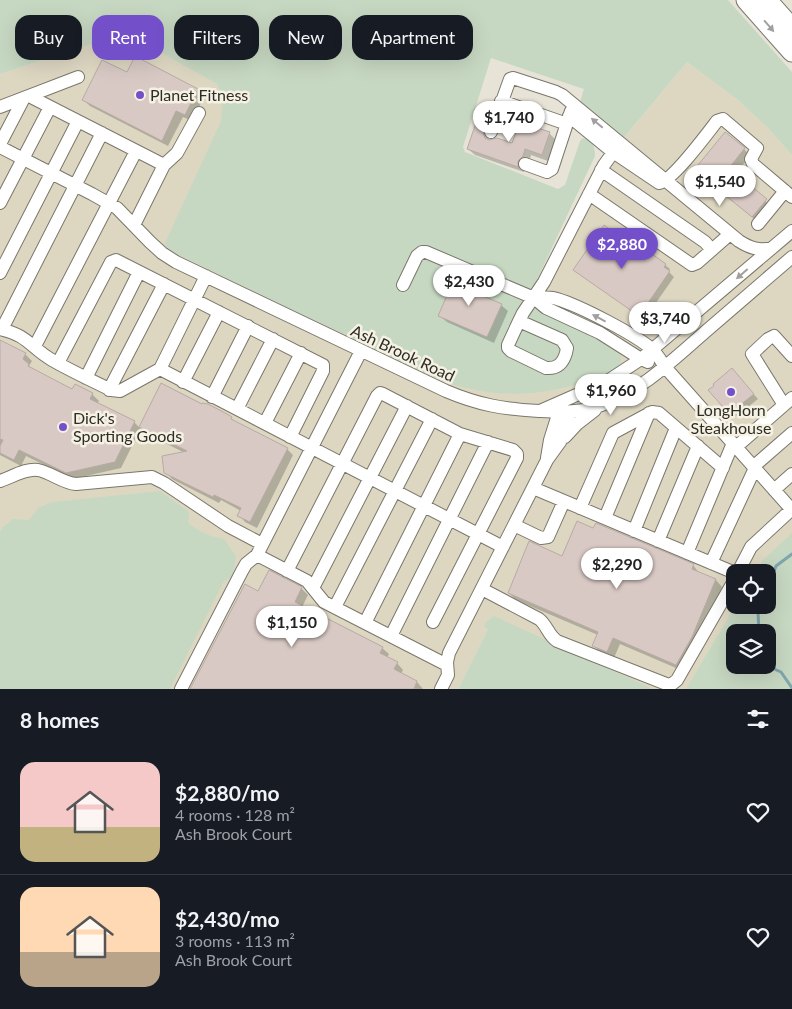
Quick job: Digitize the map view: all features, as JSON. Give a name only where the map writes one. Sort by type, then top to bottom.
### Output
[{"type":"highway","points":[[746,0],[792,52]]},
{"type":"highway","points":[[767,0],[792,28]]},
{"type":"street","points":[[0,107],[78,77]]},
{"type":"street","points":[[491,132],[508,81],[513,78],[556,92],[570,115],[553,166],[547,172],[525,164]]},
{"type":"street","points":[[26,97],[50,107],[164,165]]},
{"type":"street","points":[[0,145],[26,97]]},
{"type":"street","points":[[501,101],[570,115],[666,180],[730,234],[751,248],[758,250],[772,248]]},
{"type":"street","points":[[0,203],[50,107]]},
{"type":"street","points":[[134,225],[164,165],[177,152],[199,113]]},
{"type":"street","points":[[666,180],[721,119],[755,146],[757,150],[751,162],[789,194],[758,224]]},
{"type":"street","points":[[0,273],[78,121]]},
{"type":"street","points":[[102,133],[1,329],[20,335],[46,356],[86,378],[110,390],[120,391],[160,369],[206,276]]},
{"type":"street","name":"Ash Brook Road","points":[[0,145],[117,208],[162,253],[361,351],[466,399],[492,407],[565,412],[595,407],[609,402],[665,367],[792,257]]},
{"type":"street","points":[[520,321],[565,343],[566,353],[558,367],[546,368],[509,350],[508,344],[528,304],[534,298],[616,147]]},
{"type":"street","points":[[35,346],[136,151]]},
{"type":"street","points":[[602,170],[705,242],[712,250]]},
{"type":"street","points":[[589,194],[692,265],[697,263],[730,234]]},
{"type":"street","points":[[540,411],[606,382],[641,360],[792,231]]},
{"type":"street","points":[[403,285],[417,256],[422,252],[534,298],[546,308],[600,333],[641,360],[665,367]]},
{"type":"street","points":[[58,363],[111,262],[116,260],[321,363],[324,368],[290,437]]},
{"type":"street","points":[[86,378],[140,272]]},
{"type":"street","points":[[110,390],[164,284]]},
{"type":"street","points":[[534,298],[550,297],[586,311],[653,350],[665,367],[792,510],[751,548],[742,564]]},
{"type":"street","points":[[183,382],[219,312]]},
{"type":"street","points":[[212,396],[248,326]]},
{"type":"street","points":[[687,553],[722,468],[734,445],[788,401],[752,354],[768,338],[774,336],[792,356]]},
{"type":"street","points":[[237,409],[273,339]]},
{"type":"street","points":[[181,689],[242,571],[260,549],[361,351]]},
{"type":"street","points":[[264,423],[301,353]]},
{"type":"street","points":[[160,369],[503,547]]},
{"type":"street","points":[[287,571],[380,393],[388,395],[460,434],[513,450],[517,454],[517,458],[433,622]]},
{"type":"street","points":[[557,446],[565,412],[563,400]]},
{"type":"street","points":[[441,689],[448,675],[447,658],[547,460],[557,446],[583,419],[609,402]]},
{"type":"street","points":[[313,588],[407,406]]},
{"type":"street","points":[[547,460],[550,440],[565,412]]},
{"type":"street","points":[[580,508],[613,433],[649,413],[658,412],[722,468]]},
{"type":"street","points":[[605,518],[649,413]]},
{"type":"street","points":[[335,608],[432,419]]},
{"type":"street","points":[[634,530],[676,428]]},
{"type":"street","points":[[712,563],[754,467],[792,433]]},
{"type":"street","points":[[365,623],[460,434]]},
{"type":"street","points":[[391,636],[488,442]]},
{"type":"street","points":[[658,541],[698,446]]},
{"type":"street","points":[[0,481],[33,470],[70,483],[152,477],[164,482],[228,526],[287,571],[307,581],[324,602],[447,665]]},
{"type":"street","points":[[774,490],[792,474]]},
{"type":"street","points":[[533,488],[726,569]]},
{"type":"street","points":[[514,525],[541,538],[548,537],[564,501]]},
{"type":"street","points":[[482,589],[539,619],[557,640],[669,685],[677,680],[726,595]]},
{"type":"shaded area","points":[[92,44],[92,60],[164,60],[164,54],[237,95],[425,373],[471,389],[517,394],[534,298],[620,143],[687,62],[738,100],[766,126],[792,155],[792,554],[776,566],[776,564],[726,564],[726,614],[737,614],[731,624],[726,624],[726,634],[695,689],[644,689],[492,621],[458,689],[89,689],[0,644],[0,74],[43,60],[82,60],[82,47]]},
{"type":"green space","points":[[0,0],[728,0],[792,72],[792,155],[766,126],[738,100],[687,62],[623,139],[579,105],[584,89],[491,58],[463,147],[465,152],[558,189],[565,185],[580,141],[583,138],[591,142],[594,147],[595,156],[535,284],[531,288],[534,298],[565,320],[619,350],[621,356],[621,361],[616,368],[583,383],[535,393],[503,394],[456,385],[414,369],[177,254],[164,245],[221,121],[223,98],[217,84],[174,60],[259,60],[259,15],[174,15],[174,60],[164,54],[164,15],[92,15],[92,44],[82,47],[82,15],[15,15],[15,60],[43,60],[0,74]]},
{"type":"green space","points":[[160,491],[189,512],[188,523],[214,537],[224,539],[236,556],[233,576],[224,581],[170,689],[0,689],[0,532],[3,527],[13,519],[29,520],[38,508],[52,502]]},
{"type":"green space","points":[[792,533],[792,689],[686,689],[731,614],[776,614],[776,564],[761,564]]},
{"type":"green space","points":[[494,616],[653,689],[458,689],[488,629],[484,626]]},
{"type":"building","name":"Planet Fitness","points":[[102,60],[127,72],[133,60],[143,60],[198,89],[185,115],[176,111],[162,141],[82,100]]},
{"type":"building","points":[[478,117],[487,120],[483,133],[485,138],[489,140],[497,138],[512,143],[520,122],[550,132],[542,155],[525,149],[523,156],[518,161],[518,167],[467,149]]},
{"type":"building","points":[[725,132],[745,148],[729,168],[767,199],[752,217],[694,170]]},
{"type":"building","points":[[604,225],[629,243],[631,239],[666,264],[664,267],[670,271],[639,316],[573,270]]},
{"type":"building","points":[[456,275],[478,284],[474,292],[502,304],[487,337],[438,316]]},
{"type":"building","points":[[0,340],[26,353],[23,359],[29,364],[28,366],[72,389],[75,384],[93,393],[90,399],[135,421],[115,462],[66,473],[19,450],[14,460],[0,453],[0,446],[3,440],[0,439]]},
{"type":"building","name":"LongHorn Steakhouse","points":[[732,368],[754,394],[729,414],[708,390]]},
{"type":"building","points":[[161,383],[202,404],[208,404],[232,417],[231,419],[288,448],[250,522],[237,516],[241,508],[214,495],[213,497],[164,473],[162,456],[187,451],[139,427]]},
{"type":"building","points":[[577,521],[593,528],[596,523],[694,564],[692,569],[716,579],[692,637],[676,665],[613,638],[607,652],[592,646],[598,632],[508,593],[529,541],[562,556]]},
{"type":"building","points":[[269,570],[302,587],[295,602],[383,647],[380,653],[398,662],[394,669],[417,681],[414,689],[190,689],[245,584],[258,591]]},
{"type":"waterway","points":[[776,566],[792,554]]},
{"type":"waterway","points":[[758,614],[759,624]]},
{"type":"waterway","points":[[776,670],[781,672],[792,688]]},
{"type":"place","name":"Planet Fitness","points":[[140,95]]},
{"type":"place","name":"LongHorn Steakhouse","points":[[731,392]]},
{"type":"place","name":"Dick's Sporting Goods","points":[[63,427]]}]
